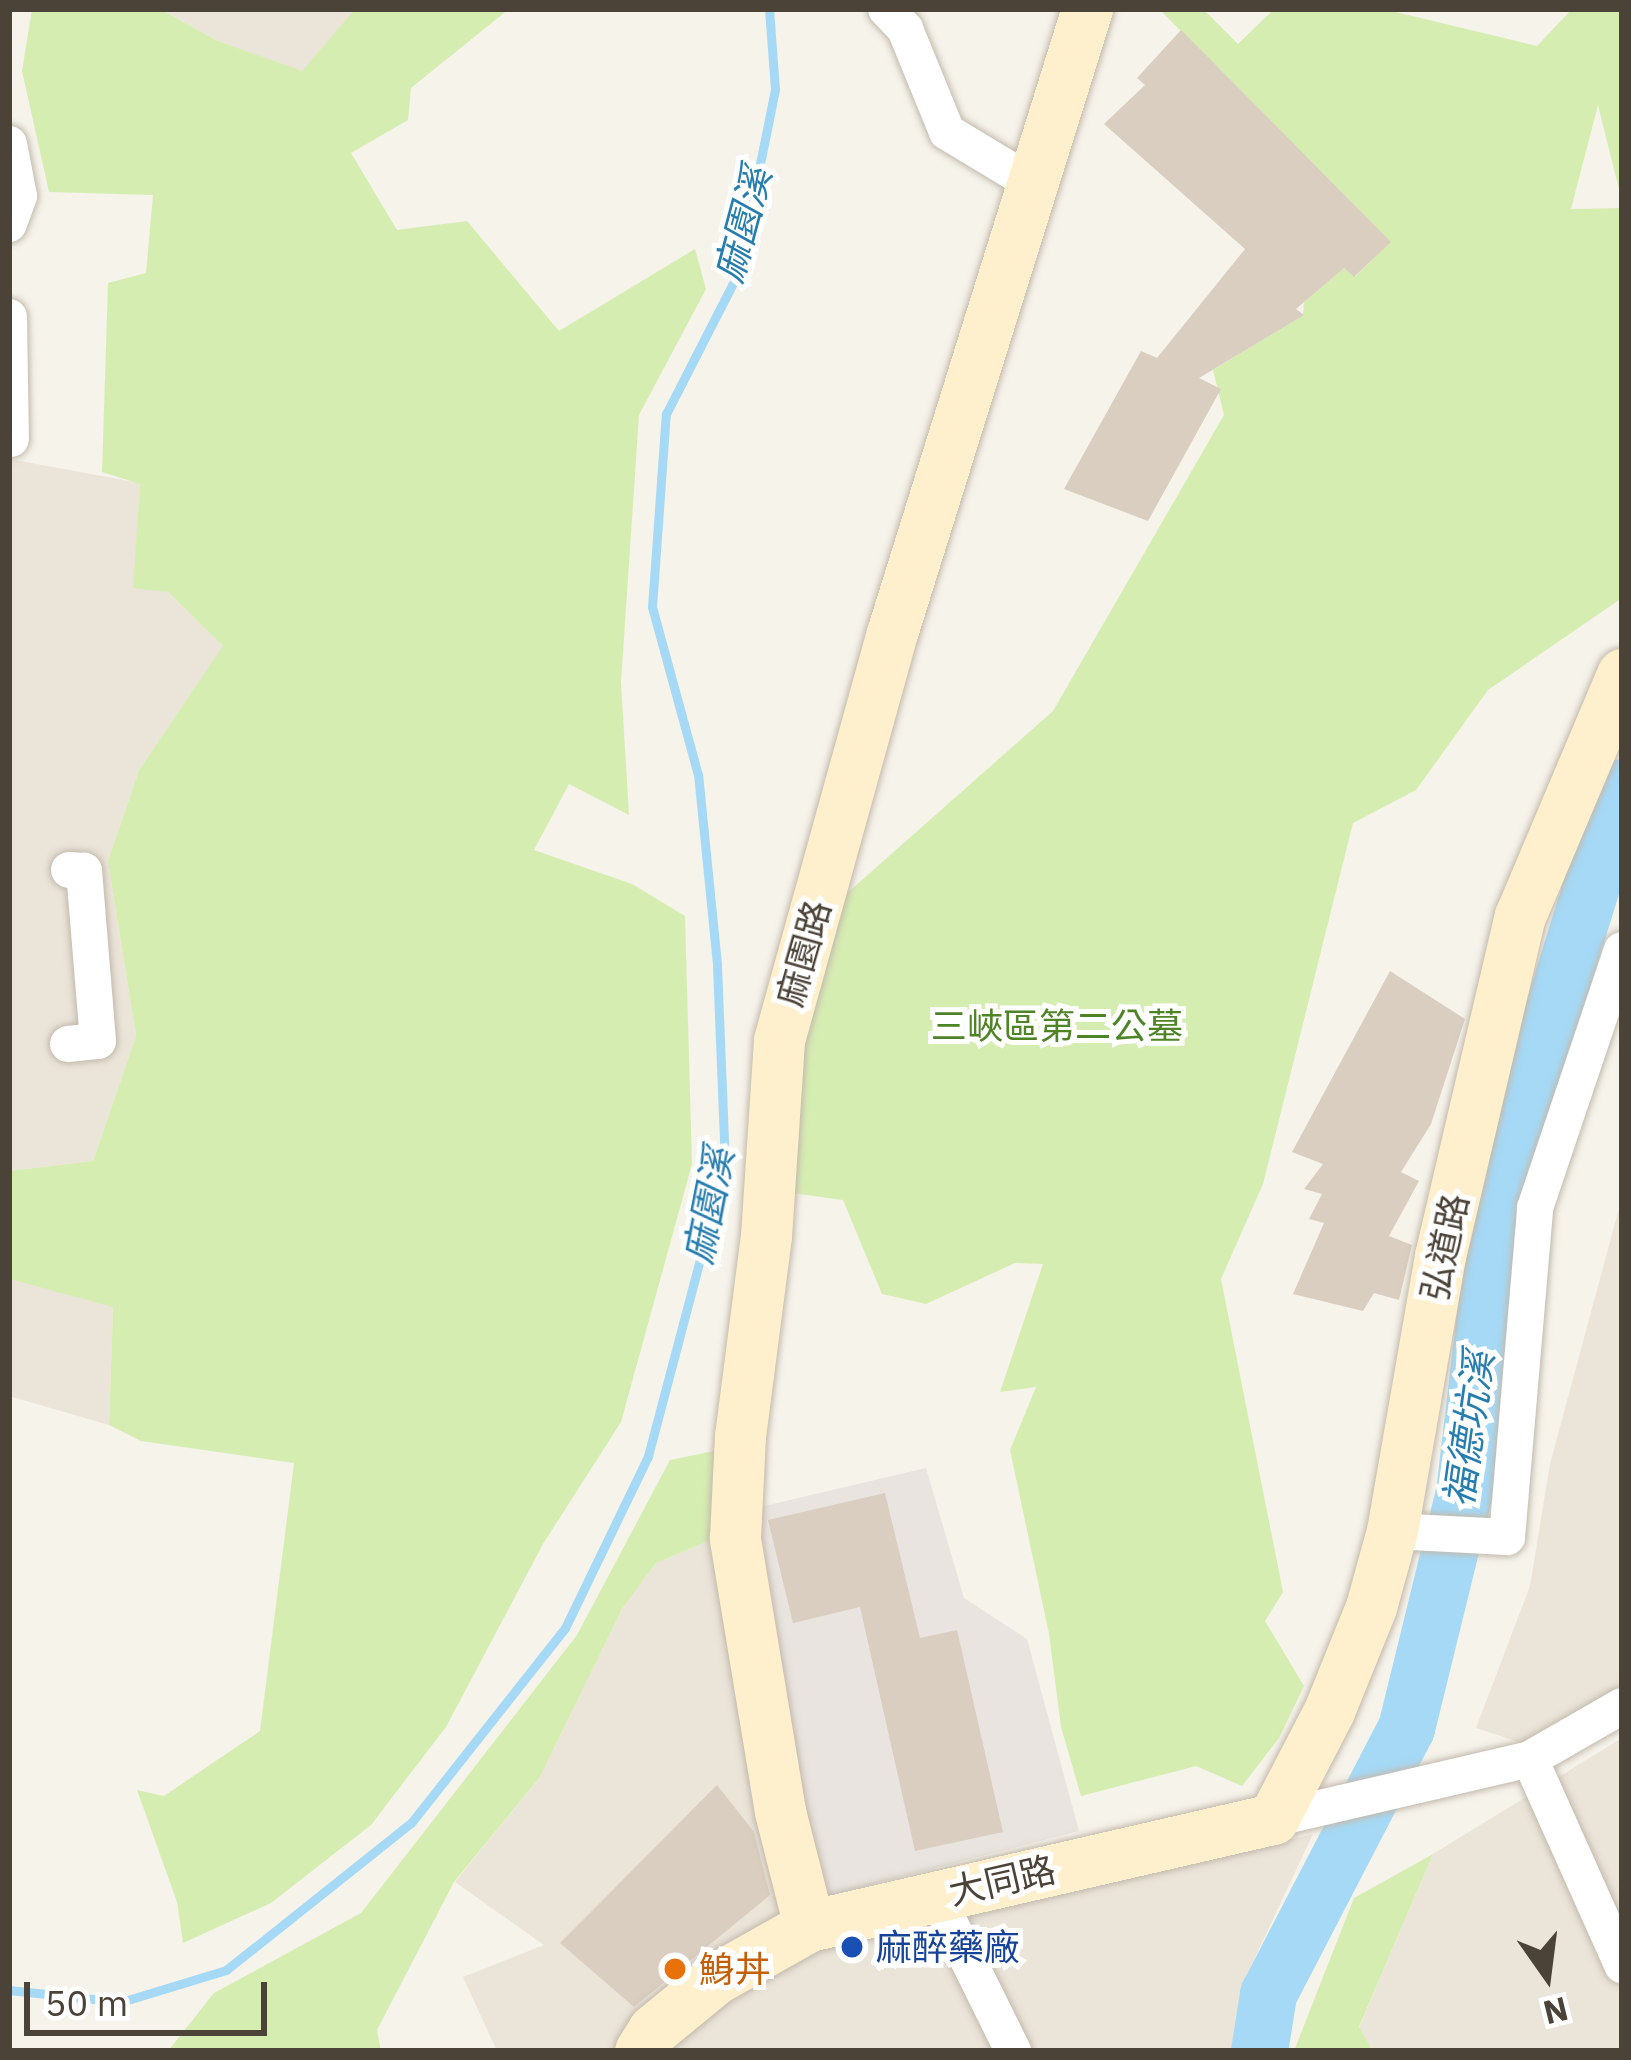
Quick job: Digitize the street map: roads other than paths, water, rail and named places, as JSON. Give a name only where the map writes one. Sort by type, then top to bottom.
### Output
[{"type":"street","points":[[886,9],[905,29],[947,132],[1030,182]]},
{"type":"street","name":"麻園路","points":[[809,1927],[781,1811],[735,1538],[740,1436],[766,1236],[779,1040],[892,633],[969,400],[1030,182],[1087,9]]},
{"type":"street","points":[[9,144],[19,196],[9,224]]},
{"type":"street","points":[[9,317],[11,439]]},
{"type":"street","name":"弘道路","points":[[1273,1819],[1337,1690],[1407,1531],[1440,1256],[1520,916],[1621,679]]},
{"type":"street","points":[[68,1044],[98,1041],[84,871],[70,870]]},
{"type":"street","points":[[1407,1531],[1507,1537],[1535,1208],[1622,950]]},
{"type":"street","points":[[1622,1706],[1531,1760],[1622,1965]]},
{"type":"street","name":"大同路","points":[[640,2051],[653,2030],[715,1979],[809,1927],[1531,1760]]},
{"type":"street","points":[[936,1895],[1013,2051]]},
{"type":"waterway","name":"麻園溪","points":[[9,1990],[121,2002],[226,1970],[411,1823],[565,1628],[648,1456],[725,1165],[717,964],[698,775],[652,607],[666,414],[738,273],[775,89],[769,9]]},
{"type":"waterway","name":"福德坑溪","points":[[1259,2051],[1268,1994],[1406,1728],[1464,1492],[1501,1177],[1622,787]]},
{"type":"place","name":"麻醉藥廠","points":[[852,1947]]},
{"type":"place","name":"鯓丼","points":[[675,1969]]},
{"type":"park label","name":"三峽區第二公墓","points":[[1057,1026]]}]
